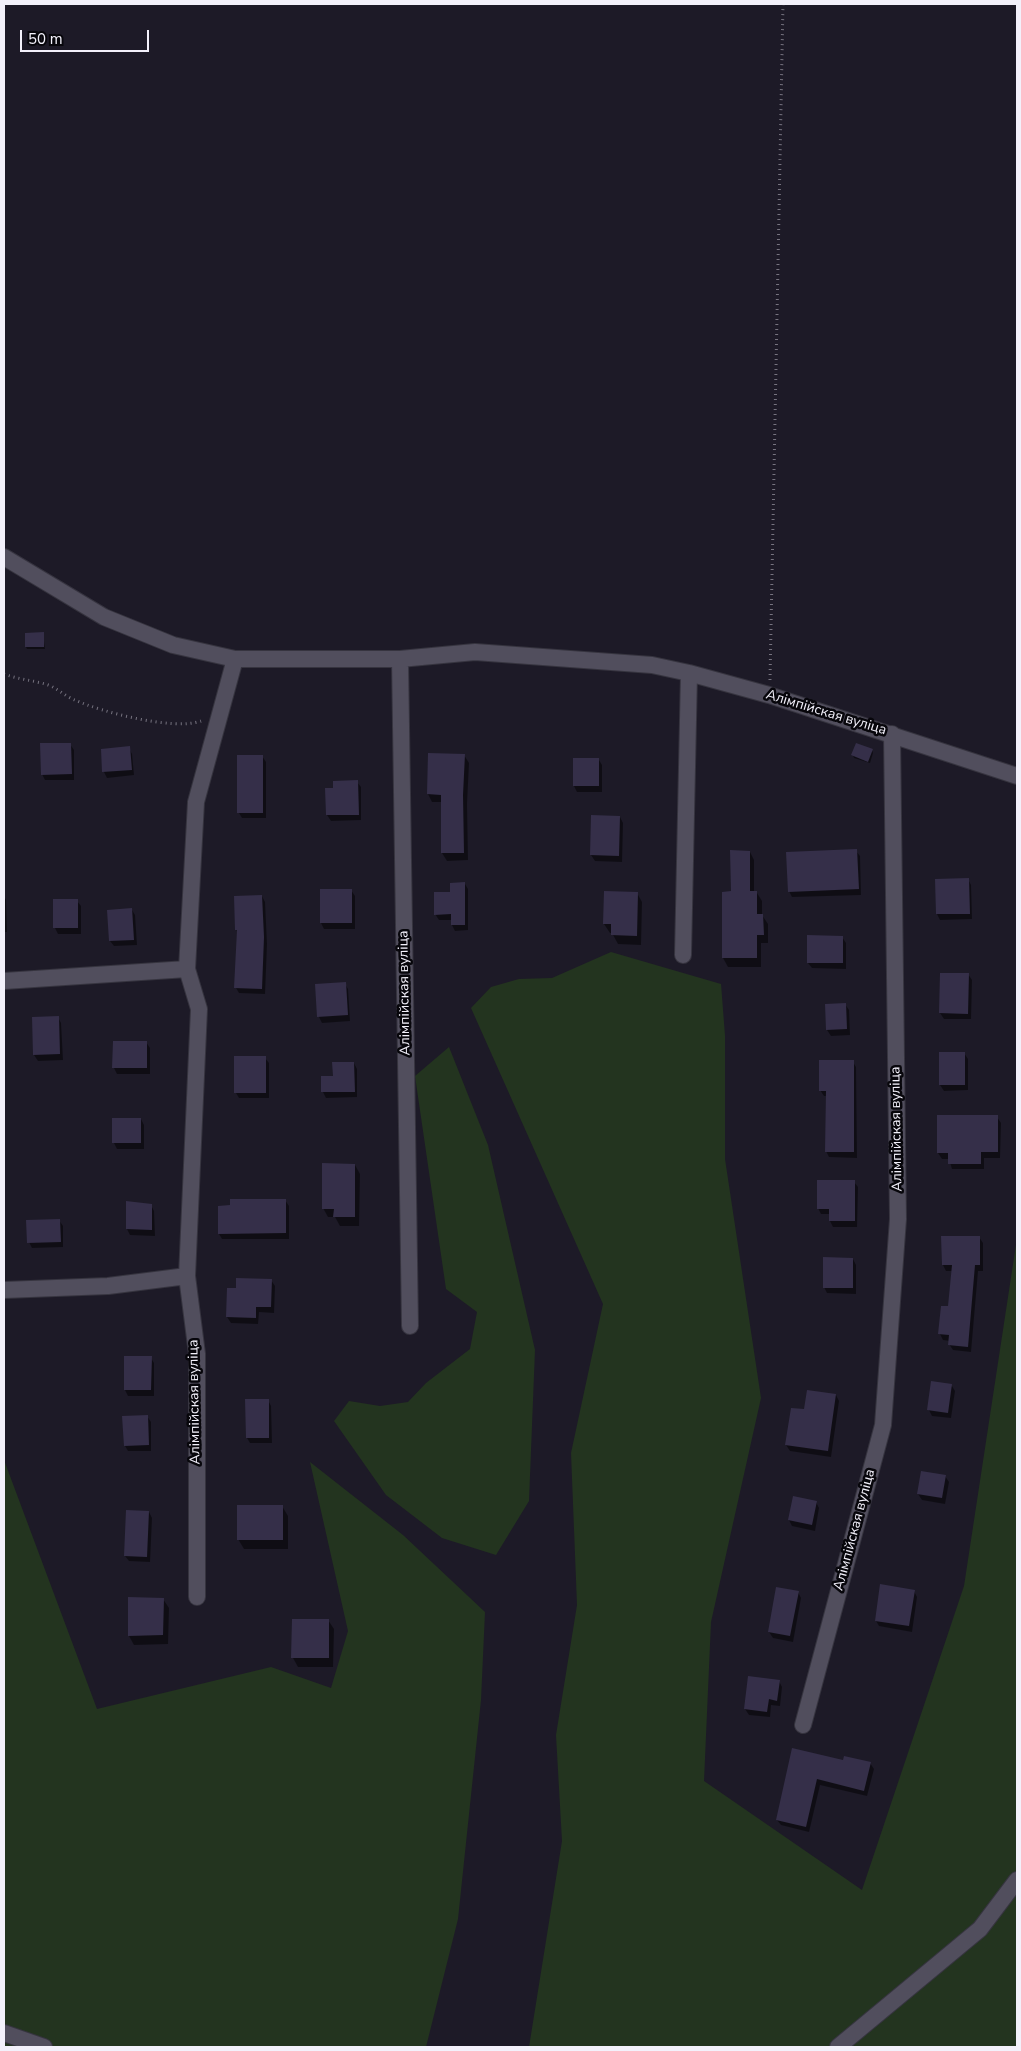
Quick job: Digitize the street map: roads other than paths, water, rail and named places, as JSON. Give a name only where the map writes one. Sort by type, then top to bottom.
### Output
[{"type":"street","points":[[4,557],[104,618],[173,645],[235,659]]},
{"type":"street","name":"Алімпійская вуліца","points":[[197,1597],[197,1354],[187,1276],[199,1009],[187,969],[196,802],[235,659],[400,659],[475,652],[652,665],[770,695],[892,734],[898,1218],[884,1425],[803,1725]]},
{"type":"street","name":"Алімпійская вуліца","points":[[400,659],[410,1326]]},
{"type":"street","points":[[683,955],[689,673]]},
{"type":"street","points":[[892,734],[1017,776]]},
{"type":"street","points":[[4,981],[187,969]]},
{"type":"street","points":[[4,1290],[108,1286],[187,1276]]},
{"type":"street","points":[[838,2047],[980,1929],[1017,1880]]},
{"type":"street","points":[[4,2035],[44,2047]]}]
